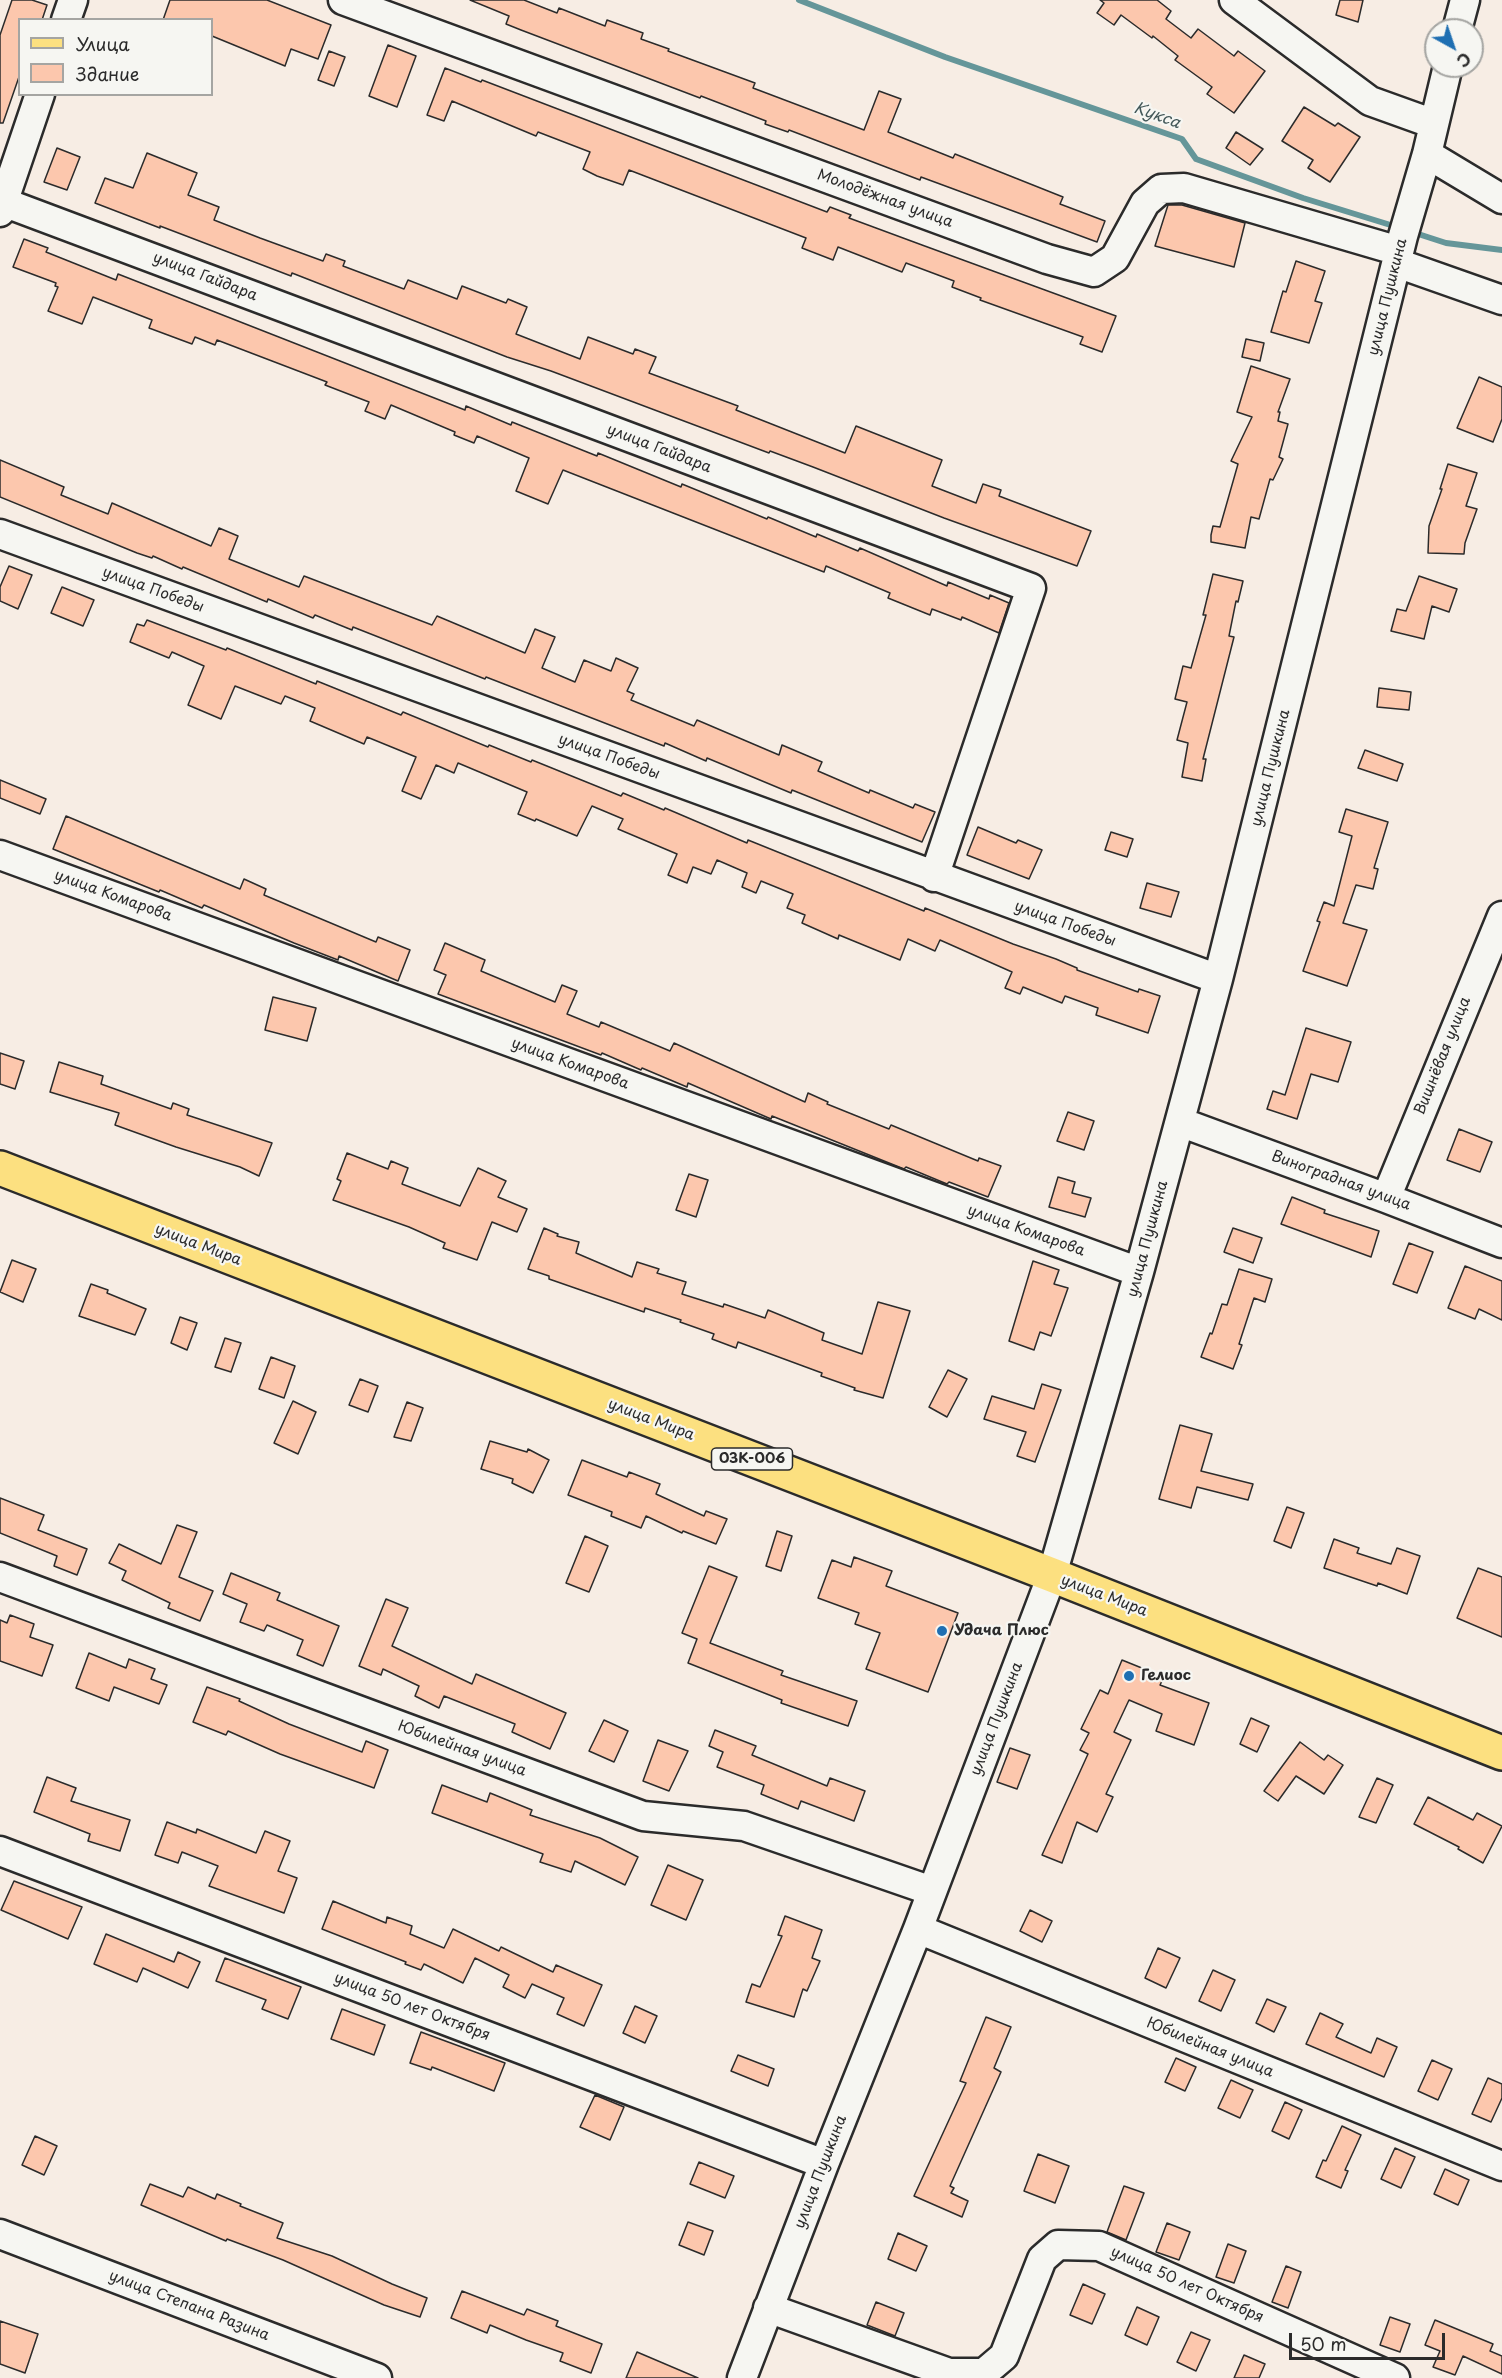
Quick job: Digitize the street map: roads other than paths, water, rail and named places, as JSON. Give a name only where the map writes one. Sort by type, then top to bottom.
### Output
[{"type":"main road","name":"улица Мира","points":[[0,1168],[1052,1575],[1502,1753]]},
{"type":"street","points":[[67,18],[73,0]]},
{"type":"street","name":"Молодёжная улица","points":[[343,0],[1047,259],[1094,272],[1115,258],[1145,203],[1161,189],[1184,188],[1402,240]]},
{"type":"street","points":[[1234,0],[1370,101],[1434,124]]},
{"type":"street","points":[[1460,18],[1465,0]]},
{"type":"street","name":"улица Пушкина","points":[[742,2378],[918,1929],[1052,1575],[1139,1272],[1218,979],[1402,240],[1446,78]]},
{"type":"street","points":[[2,207],[39,96]]},
{"type":"street","points":[[1427,154],[1502,199]]},
{"type":"street","name":"улица Гайдара","points":[[2,207],[1031,588],[934,877]]},
{"type":"street","points":[[1402,240],[1502,300]]},
{"type":"street","name":"улица Победы","points":[[0,534],[1218,979]]},
{"type":"street","name":"улица Комарова","points":[[0,855],[1139,1272]]},
{"type":"street","name":"Вишнёвая улица","points":[[1386,1197],[1502,916]]},
{"type":"street","name":"Виноградная улица","points":[[1180,1122],[1386,1197],[1502,1243]]},
{"type":"street","name":"Юбилейная улица","points":[[0,1577],[643,1816],[744,1826],[932,1891]]},
{"type":"street","name":"улица 50 лет Октября","points":[[0,1851],[824,2164]]},
{"type":"street","name":"Юбилейная улица","points":[[918,1929],[1502,2166]]},
{"type":"street","name":"улица Степана Разина","points":[[0,2234],[377,2378]]},
{"type":"street","name":"улица 50 лет Октября","points":[[768,2308],[949,2373],[984,2373],[1004,2356],[1042,2259],[1058,2246],[1099,2246],[1395,2378]]},
{"type":"waterway","name":"Кукса","points":[[799,0],[945,57],[1182,139],[1196,159],[1303,198],[1397,227]]},
{"type":"waterway","name":"Кукса","points":[[1412,232],[1446,243],[1502,250]]},
{"type":"place","name":"Удача Плюс","points":[[942,1631]]},
{"type":"place","name":"Гелиос","points":[[1129,1676]]}]
